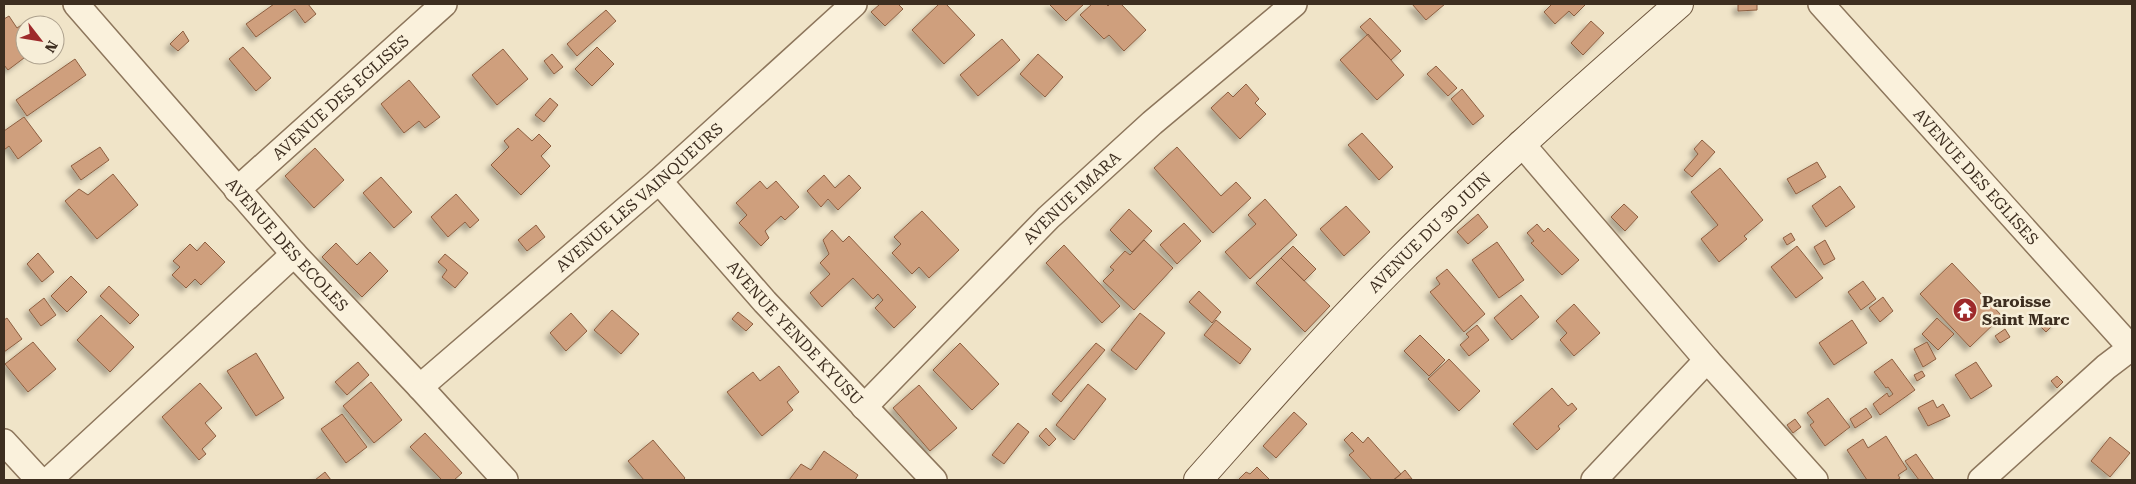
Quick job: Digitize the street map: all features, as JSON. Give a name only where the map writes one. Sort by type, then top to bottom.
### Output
[{"type":"street","name":"AVENUE DES ECOLES","points":[[76,4],[294,254],[420,386],[505,480]]},
{"type":"street","name":"AVENUE DES EGLISES","points":[[237,190],[444,4]]},
{"type":"street","name":"AVENUE LES VAINQUEURS","points":[[420,386],[659,181],[854,4]]},
{"type":"street","name":"AVENUE IMARA","points":[[864,407],[1048,218],[1152,123],[1294,4]]},
{"type":"street","name":"AVENUE DU 30 JUIN","points":[[1198,480],[1303,362],[1397,264],[1521,142],[1679,4]]},
{"type":"street","name":"AVENUE DES EGLISES","points":[[1821,4],[2132,348]]},
{"type":"street","points":[[1521,142],[1707,360],[1816,480]]},
{"type":"street","name":"AVENUE YENDE KYUSU","points":[[659,181],[765,302],[934,480]]},
{"type":"street","points":[[49,480],[294,254]]},
{"type":"street","points":[[1981,480],[2106,367],[2132,348]]},
{"type":"street","points":[[1594,480],[1707,360]]},
{"type":"street","points":[[4,442],[26,476]]},
{"type":"building","points":[[274,4],[308,4],[316,14],[305,23],[295,9],[256,37],[246,24]]},
{"type":"building","points":[[880,4],[898,4],[903,9],[885,26],[871,12]]},
{"type":"building","points":[[939,4],[946,4],[975,35],[944,64],[912,30]]},
{"type":"building","points":[[1049,4],[1084,4],[1066,21]]},
{"type":"building","points":[[1092,4],[1106,4],[1108,6],[1110,4],[1121,4],[1146,30],[1124,51],[1109,35],[1104,39],[1080,15]]},
{"type":"building","points":[[1412,4],[1445,4],[1426,20]]},
{"type":"building","points":[[1552,4],[1586,4],[1574,16],[1569,11],[1555,24],[1544,12]]},
{"type":"building","points":[[1738,4],[1757,4],[1757,10],[1738,11]]},
{"type":"building","points":[[606,10],[616,21],[577,56],[567,44]]},
{"type":"building","points":[[9,16],[15,25],[15,65],[8,70],[4,65],[4,19]]},
{"type":"building","points":[[1370,18],[1401,51],[1391,60],[1360,27]]},
{"type":"building","points":[[1591,21],[1604,33],[1583,55],[1571,43]]},
{"type":"building","points":[[183,31],[189,41],[178,51],[170,44]]},
{"type":"building","points":[[1368,34],[1404,75],[1377,100],[1340,60]]},
{"type":"building","points":[[1002,39],[1020,60],[978,96],[960,75]]},
{"type":"building","points":[[243,47],[271,78],[256,91],[229,59]]},
{"type":"building","points":[[597,47],[614,64],[592,86],[575,69]]},
{"type":"building","points":[[503,49],[528,79],[497,105],[472,75]]},
{"type":"building","points":[[552,54],[563,67],[554,74],[544,61]]},
{"type":"building","points":[[1038,54],[1063,77],[1045,97],[1020,74]]},
{"type":"building","points":[[75,59],[86,75],[27,116],[16,100]]},
{"type":"building","points":[[1436,66],[1457,88],[1448,96],[1427,74]]},
{"type":"building","points":[[409,80],[440,117],[425,128],[419,121],[404,133],[381,104]]},
{"type":"building","points":[[1246,84],[1259,99],[1255,103],[1266,114],[1240,139],[1211,108],[1228,92],[1233,97]]},
{"type":"building","points":[[1462,89],[1484,116],[1473,125],[1451,99]]},
{"type":"building","points":[[550,98],[558,105],[544,122],[535,115]]},
{"type":"building","points":[[24,117],[42,141],[18,159],[9,146],[4,150],[4,131]]},
{"type":"building","points":[[518,128],[532,141],[539,134],[551,146],[541,156],[550,166],[521,195],[491,165],[509,147],[504,141]]},
{"type":"building","points":[[1362,133],[1393,167],[1379,180],[1348,145]]},
{"type":"building","points":[[1702,140],[1715,152],[1692,177],[1684,170],[1698,154],[1694,149]]},
{"type":"building","points":[[100,147],[109,160],[81,180],[71,166]]},
{"type":"building","points":[[1177,147],[1221,196],[1236,182],[1251,198],[1213,233],[1154,168]]},
{"type":"building","points":[[315,148],[344,180],[314,208],[285,176]]},
{"type":"building","points":[[1817,162],[1826,177],[1796,194],[1787,179]]},
{"type":"building","points":[[1720,168],[1763,220],[1744,236],[1747,239],[1719,262],[1701,239],[1718,225],[1691,192]]},
{"type":"building","points":[[113,174],[138,205],[97,239],[65,201],[79,189],[88,195]]},
{"type":"building","points":[[824,175],[835,188],[849,175],[861,188],[838,210],[828,199],[821,207],[807,191]]},
{"type":"building","points":[[381,177],[412,212],[394,228],[363,193]]},
{"type":"building","points":[[760,181],[767,189],[776,181],[799,207],[785,220],[781,216],[765,231],[769,238],[761,246],[739,223],[747,215],[736,203]]},
{"type":"building","points":[[1840,186],[1855,207],[1826,227],[1812,206]]},
{"type":"building","points":[[456,194],[479,220],[470,228],[465,222],[448,237],[431,217]]},
{"type":"building","points":[[1265,199],[1297,235],[1250,279],[1225,252],[1256,224],[1248,215]]},
{"type":"building","points":[[1624,204],[1638,217],[1625,231],[1611,217]]},
{"type":"building","points":[[1346,206],[1370,232],[1344,256],[1320,229]]},
{"type":"building","points":[[1129,209],[1152,231],[1132,252],[1110,230]]},
{"type":"building","points":[[922,211],[959,250],[929,278],[919,267],[912,274],[892,253],[901,244],[894,237]]},
{"type":"building","points":[[1478,214],[1488,227],[1468,244],[1457,232]]},
{"type":"building","points":[[1184,223],[1201,241],[1177,264],[1160,245]]},
{"type":"building","points":[[1537,224],[1544,232],[1548,228],[1579,260],[1562,275],[1531,243],[1534,241],[1527,233]]},
{"type":"building","points":[[536,225],[545,237],[527,251],[518,240]]},
{"type":"building","points":[[832,230],[843,242],[849,236],[916,307],[894,328],[875,308],[883,300],[878,294],[873,299],[853,278],[822,307],[810,293],[830,274],[820,263],[829,254],[823,240]]},
{"type":"building","points":[[1791,233],[1795,240],[1787,245],[1783,238]]},
{"type":"building","points":[[1144,240],[1173,268],[1134,310],[1103,281],[1114,270],[1110,267],[1125,251],[1130,255]]},
{"type":"building","points":[[1825,240],[1835,259],[1824,265],[1814,247]]},
{"type":"building","points":[[205,242],[225,262],[201,285],[195,279],[186,288],[172,275],[180,267],[173,261],[190,244],[197,251]]},
{"type":"building","points":[[1497,242],[1524,280],[1499,298],[1472,260]]},
{"type":"building","points":[[336,243],[357,265],[370,252],[388,271],[362,297],[322,257]]},
{"type":"building","points":[[1064,245],[1120,306],[1102,323],[1046,263]]},
{"type":"building","points":[[1293,246],[1316,269],[1304,281],[1281,258]]},
{"type":"building","points":[[1797,246],[1823,278],[1796,298],[1771,267]]},
{"type":"building","points":[[38,253],[54,272],[42,282],[27,264]]},
{"type":"building","points":[[445,254],[468,273],[455,288],[442,277],[447,270],[438,262]]},
{"type":"building","points":[[1281,258],[1330,306],[1305,332],[1256,283]]},
{"type":"building","points":[[1952,263],[2002,316],[1970,347],[1920,294]]},
{"type":"building","points":[[1447,269],[1485,314],[1464,332],[1430,292],[1440,284],[1436,278]]},
{"type":"building","points":[[71,276],[87,292],[67,312],[51,296]]},
{"type":"building","points":[[1863,281],[1876,299],[1861,310],[1848,292]]},
{"type":"building","points":[[109,286],[139,315],[130,324],[100,296]]},
{"type":"building","points":[[1199,291],[1221,312],[1212,323],[1189,302]]},
{"type":"building","points":[[1521,295],[1539,317],[1512,340],[1494,318]]},
{"type":"building","points":[[1883,297],[1893,311],[1880,322],[1869,308]]},
{"type":"building","points":[[44,298],[56,315],[41,326],[29,310]]},
{"type":"building","points":[[1574,304],[1600,333],[1574,356],[1560,340],[1567,333],[1556,321]]},
{"type":"building","points":[[612,310],[639,334],[621,354],[594,330]]},
{"type":"building","points":[[738,312],[753,324],[746,331],[732,319]]},
{"type":"building","points":[[571,313],[587,331],[566,351],[550,333]]},
{"type":"building","points":[[1140,313],[1165,333],[1136,370],[1111,350]]},
{"type":"building","points":[[101,315],[134,347],[110,372],[77,340]]},
{"type":"building","points":[[2051,315],[2057,321],[2046,332],[2040,326]]},
{"type":"building","points":[[7,318],[22,339],[4,352],[4,320]]},
{"type":"building","points":[[1937,318],[1954,334],[1938,350],[1922,334]]},
{"type":"building","points":[[1216,320],[1251,349],[1240,364],[1204,335]]},
{"type":"building","points":[[1852,320],[1867,343],[1834,365],[1819,343]]},
{"type":"building","points":[[1477,325],[1489,340],[1469,356],[1460,345],[1469,337],[1466,334]]},
{"type":"building","points":[[2005,329],[2010,337],[2000,343],[1995,336]]},
{"type":"building","points":[[1420,335],[1445,360],[1429,376],[1404,351]]},
{"type":"building","points":[[33,342],[56,369],[28,392],[5,364]]},
{"type":"building","points":[[1927,342],[1936,359],[1923,367],[1914,349]]},
{"type":"building","points":[[960,343],[999,384],[972,410],[933,370]]},
{"type":"building","points":[[1096,343],[1105,350],[1061,402],[1052,394]]},
{"type":"building","points":[[256,353],[284,398],[256,416],[227,371]]},
{"type":"building","points":[[1449,359],[1480,391],[1459,411],[1428,379]]},
{"type":"building","points":[[1892,359],[1915,390],[1880,415],[1873,404],[1887,393],[1889,397],[1893,394],[1874,372]]},
{"type":"building","points":[[358,362],[369,375],[347,395],[335,382]]},
{"type":"building","points":[[1976,362],[1992,386],[1971,399],[1955,375]]},
{"type":"building","points":[[779,366],[799,392],[787,402],[793,410],[762,436],[727,392],[753,372],[760,381]]},
{"type":"building","points":[[1922,371],[1925,376],[1917,381],[1914,375]]},
{"type":"building","points":[[2057,376],[2063,382],[2057,388],[2051,381]]},
{"type":"building","points":[[371,382],[402,420],[374,443],[343,406]]},
{"type":"building","points":[[200,383],[222,408],[205,423],[216,436],[202,449],[206,454],[199,460],[162,417]]},
{"type":"building","points":[[1088,384],[1106,399],[1074,440],[1056,425]]},
{"type":"building","points":[[919,385],[957,428],[930,451],[893,408]]},
{"type":"building","points":[[1552,388],[1568,406],[1572,403],[1577,409],[1558,426],[1560,429],[1537,450],[1513,424]]},
{"type":"building","points":[[1828,398],[1850,427],[1825,446],[1810,425],[1814,422],[1807,413]]},
{"type":"building","points":[[1933,400],[1937,408],[1943,404],[1950,416],[1928,426],[1918,408]]},
{"type":"building","points":[[1866,408],[1872,417],[1855,428],[1850,419]]},
{"type":"building","points":[[1294,412],[1307,424],[1276,458],[1263,446]]},
{"type":"building","points":[[342,414],[367,447],[346,463],[321,429]]},
{"type":"building","points":[[1795,419],[1801,427],[1793,433],[1787,425]]},
{"type":"building","points":[[1018,423],[1029,432],[1004,464],[992,455]]},
{"type":"building","points":[[1046,428],[1056,439],[1049,446],[1039,436]]},
{"type":"building","points":[[1352,432],[1363,443],[1368,437],[1401,474],[1393,480],[1372,480],[1349,455],[1354,451],[1344,440]]},
{"type":"building","points":[[425,433],[462,473],[454,480],[442,480],[410,447]]},
{"type":"building","points":[[1886,436],[1907,469],[1898,475],[1900,478],[1897,480],[1867,480],[1847,450],[1863,439],[1868,448]]},
{"type":"building","points":[[2110,437],[2130,453],[2110,477],[2091,461]]},
{"type":"building","points":[[653,440],[685,478],[683,480],[644,480],[628,461]]},
{"type":"building","points":[[824,451],[858,475],[855,480],[789,480],[801,464],[811,470]]},
{"type":"building","points":[[1916,454],[1934,480],[1919,480],[1905,461]]},
{"type":"building","points":[[1257,467],[1270,480],[1238,480],[1246,472],[1250,474]]},
{"type":"building","points":[[1405,470],[1412,479],[1394,480]]},
{"type":"building","points":[[325,472],[331,480],[315,480]]},
{"type":"place","name":"Paroisse Saint Marc","points":[[1965,310]]}]
